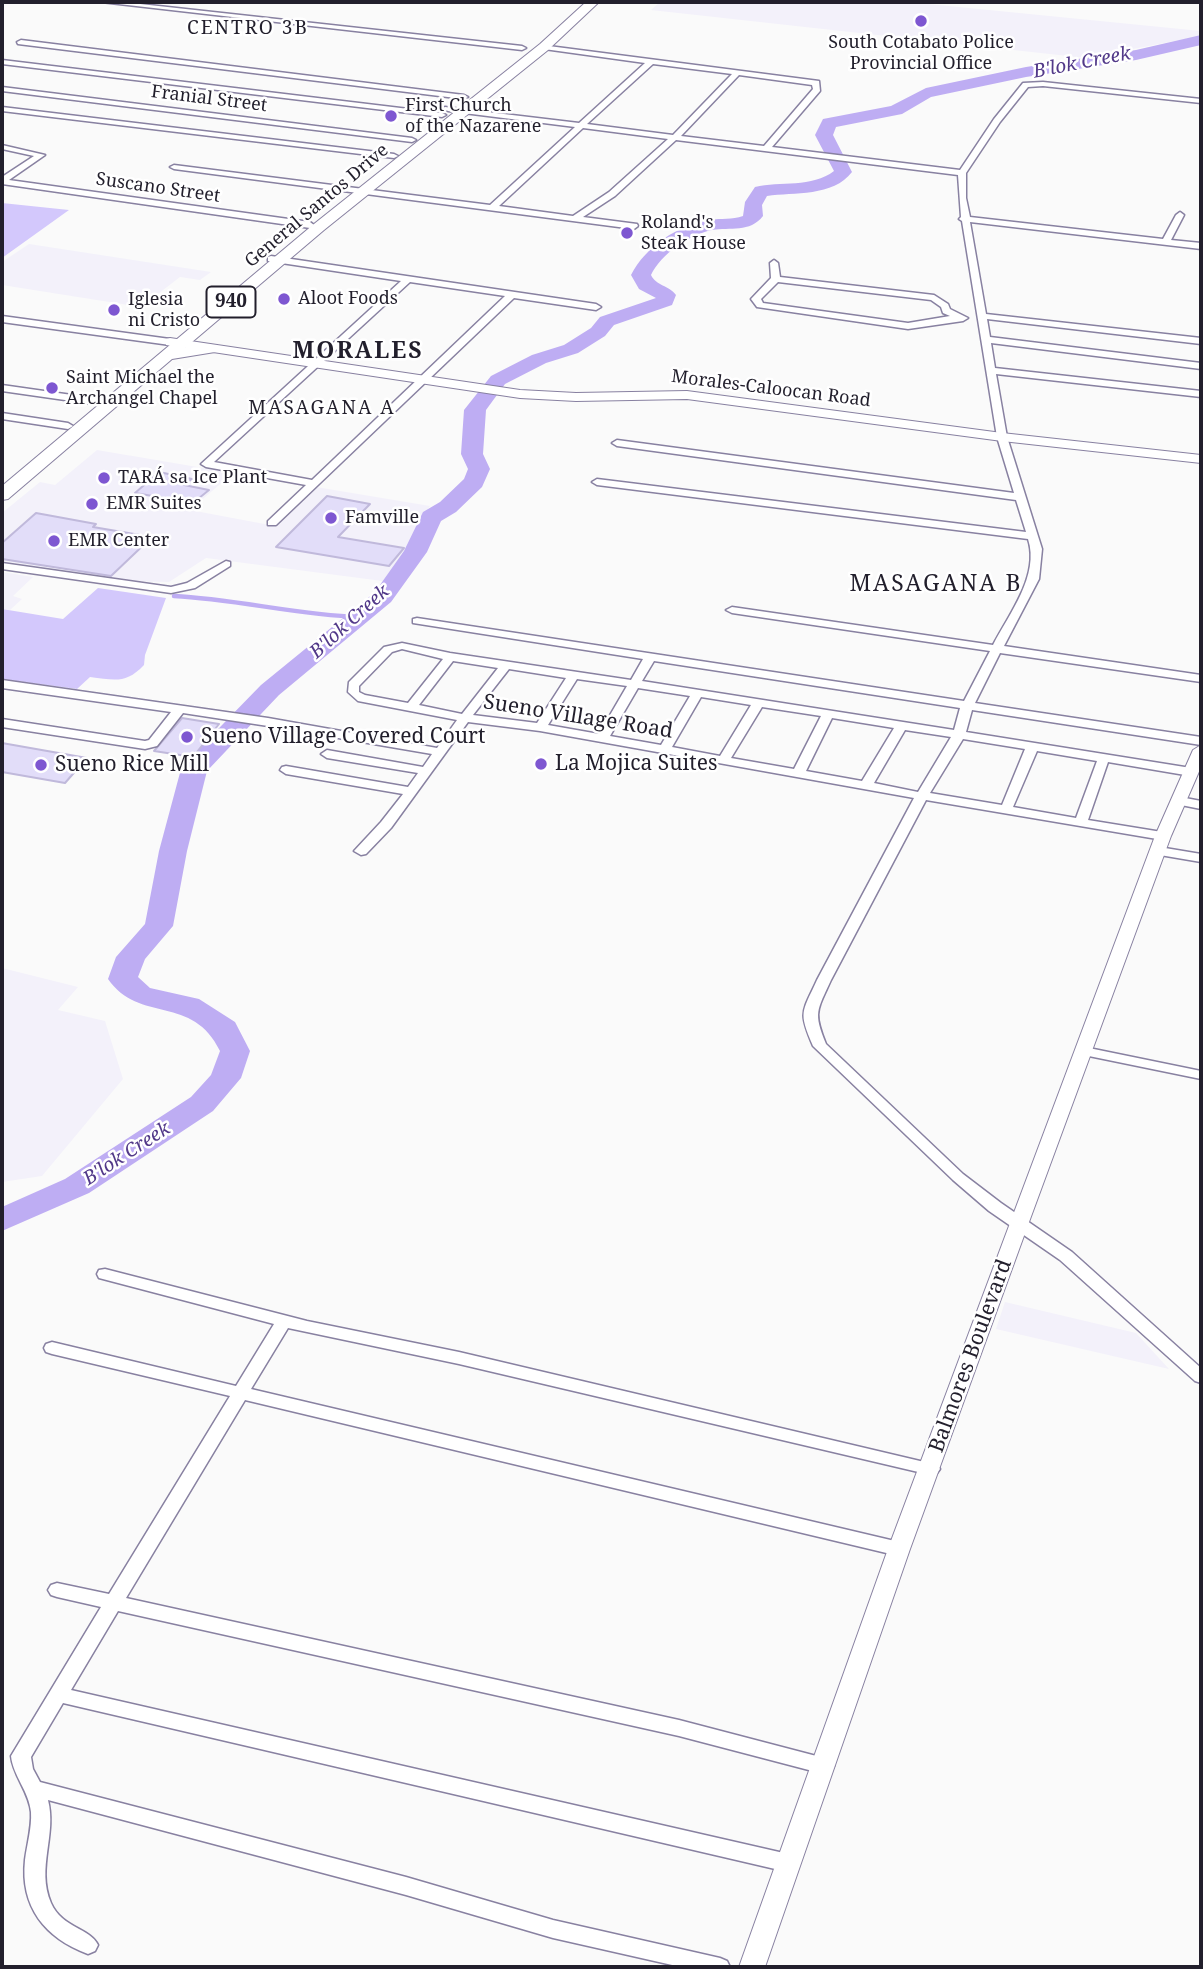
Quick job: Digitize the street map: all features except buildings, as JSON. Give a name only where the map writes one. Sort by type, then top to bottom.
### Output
[{"type":"highway","name":"General Santos Drive","points":[[2,484],[68,426],[173,347],[529,41],[579,2]]},
{"type":"highway","name":"General Santos Drive","points":[[173,347],[194,333],[310,225],[360,189],[412,140],[544,47],[593,2]]},
{"type":"highway","points":[[194,333],[211,349]]},
{"type":"highway","points":[[173,347],[211,349]]},
{"type":"highway","name":"General Santos Drive","points":[[2,495],[101,403]]},
{"type":"street","points":[[105,2],[529,41]]},
{"type":"street","points":[[21,42],[582,127],[962,173]]},
{"type":"street","points":[[544,47],[808,80],[818,85],[765,150]]},
{"type":"street","points":[[493,207],[651,61]]},
{"type":"street","points":[[2,62],[454,108]]},
{"type":"street","points":[[575,218],[603,202],[673,139],[738,72]]},
{"type":"street","points":[[1201,101],[1043,84],[1026,85],[997,121],[962,173],[963,219],[1002,437],[1037,549],[1033,579],[967,706],[958,735],[922,796],[811,1009],[812,1031],[820,1046],[921,1144],[995,1207],[1066,1256],[1201,1377]]},
{"type":"street","name":"Franial Street","points":[[2,89],[412,140]]},
{"type":"street","points":[[2,109],[394,156]]},
{"type":"street","points":[[2,147],[41,155],[2,182]]},
{"type":"street","points":[[174,167],[634,226]]},
{"type":"street","points":[[2,171],[13,173]]},
{"type":"street","name":"Suscano Street","points":[[2,182],[310,225]]},
{"type":"street","points":[[1166,243],[1180,215]]},
{"type":"street","points":[[963,219],[1201,246]]},
{"type":"street","points":[[275,260],[596,307]]},
{"type":"street","points":[[774,262],[776,279]]},
{"type":"street","points":[[313,483],[206,464],[408,279]]},
{"type":"street","points":[[776,279],[934,298],[949,313],[963,317]]},
{"type":"street","points":[[776,279],[756,299],[760,306],[908,326],[963,317],[1201,341]]},
{"type":"street","points":[[271,523],[512,295]]},
{"type":"street","points":[[2,319],[173,347]]},
{"type":"street","points":[[985,339],[1201,366]]},
{"type":"street","name":"Morales-Caloocan Road","points":[[211,349],[498,392],[576,397],[687,395],[1002,437],[1201,459]]},
{"type":"street","points":[[990,370],[1201,394]]},
{"type":"street","points":[[2,388],[101,403]]},
{"type":"street","points":[[2,416],[68,426]]},
{"type":"street","points":[[617,443],[1020,497]]},
{"type":"street","points":[[597,482],[1033,536]]},
{"type":"street","points":[[2,565],[171,590],[191,586],[226,564]]},
{"type":"street","points":[[732,610],[1201,679]]},
{"type":"street","points":[[417,621],[1201,741]]},
{"type":"street","points":[[507,664],[465,718],[358,696],[352,690],[353,685],[388,649],[402,646],[450,657],[507,664],[574,676],[697,692],[1191,772]]},
{"type":"street","points":[[411,707],[450,657]]},
{"type":"street","points":[[602,739],[650,657]]},
{"type":"street","points":[[540,727],[574,676]]},
{"type":"street","points":[[2,684],[236,718],[440,752]]},
{"type":"street","points":[[664,751],[697,692]]},
{"type":"street","points":[[723,761],[759,702]]},
{"type":"street","points":[[2,723],[145,745],[153,743],[179,710]]},
{"type":"street","points":[[798,774],[828,714]]},
{"type":"street","name":"Sueno Village Road","points":[[361,851],[386,825],[465,718],[540,727],[664,751],[1081,822],[1161,843],[1201,858]]},
{"type":"street","points":[[867,784],[901,726]]},
{"type":"street","points":[[1006,810],[1032,747]]},
{"type":"street","name":"Balmores Boulevard","points":[[752,1967],[899,1549],[1019,1222],[1161,843],[1201,750]]},
{"type":"street","points":[[327,754],[425,771]]},
{"type":"street","points":[[1081,822],[1104,757]]},
{"type":"street","points":[[286,770],[410,791]]},
{"type":"street","points":[[1180,801],[1201,805]]},
{"type":"street","points":[[1084,1051],[1201,1074]]},
{"type":"street","points":[[105,1274],[284,1322],[459,1358],[930,1469]]},
{"type":"street","points":[[88,1945],[54,1924],[36,1888],[34,1863],[40,1806],[23,1770],[21,1756],[284,1322]]},
{"type":"street","points":[[52,1348],[899,1549]]},
{"type":"street","points":[[57,1590],[679,1728],[824,1766]]},
{"type":"street","points":[[57,1693],[788,1863]]},
{"type":"street","points":[[33,1788],[315,1862],[552,1929],[720,1967]]},
{"type":"shaded area","name":"South Cotabato Police Provincial Office","points":[[660,2],[908,2],[1201,31],[1201,36],[1086,58],[651,10]]},
{"type":"shaded area","points":[[2,203],[69,210],[2,258]]},
{"type":"shaded area","points":[[29,244],[211,272],[200,280],[180,277],[141,307],[2,285],[2,262]]},
{"type":"shaded area","name":"EMR Center","points":[[97,450],[233,473],[190,510],[275,526],[316,487],[430,506],[413,536],[415,550],[390,582],[206,558],[169,582],[121,581],[2,561],[2,513],[40,482],[55,485]]},
{"type":"shaded area","points":[[2,572],[33,577],[13,596],[22,599],[10,610],[2,609]]},
{"type":"shaded area","points":[[98,588],[166,598],[145,655],[144,665],[138,671],[126,678],[113,680],[90,677],[77,689],[2,679],[2,609],[63,619]]},
{"type":"shaded area","points":[[2,968],[78,987],[58,1010],[105,1021],[123,1079],[42,1176],[2,1182]]},
{"type":"shaded area","points":[[1005,1302],[1136,1333],[1169,1369],[996,1329]]},
{"type":"waterway","name":"B'lok Creek","points":[[2,1220],[77,1186],[202,1104],[225,1078],[235,1051],[224,1028],[188,1005],[140,995],[123,979],[131,957],[159,926],[173,851],[194,769],[270,690],[383,597],[415,552],[431,517],[448,507],[474,482],[479,469],[472,454],[475,410],[498,380],[539,359],[571,349],[598,332],[607,321],[665,301],[666,295],[646,285],[641,275],[652,258],[670,243],[702,227],[739,223],[749,219],[754,216],[754,202],[761,191],[826,183],[843,172],[824,135],[829,123],[896,110],[926,93],[1026,72],[1136,55],[1201,40]]},
{"type":"waterway","points":[[174,596],[359,617]]},
{"type":"place","name":"South Cotabato Police Provincial Office","points":[[921,21]]},
{"type":"place","name":"First Church of the Nazarene","points":[[391,116]]},
{"type":"place","name":"Roland's Steak House","points":[[627,233]]},
{"type":"place","name":"Aloot Foods","points":[[284,299]]},
{"type":"place","name":"Iglesia ni Cristo","points":[[114,310]]},
{"type":"place","name":"Saint Michael the Archangel Chapel","points":[[52,388]]},
{"type":"place","name":"TARÁ sa Ice Plant","points":[[104,478]]},
{"type":"place","name":"EMR Suites","points":[[92,504]]},
{"type":"place","name":"Famville","points":[[331,518]]},
{"type":"place","name":"EMR Center","points":[[54,541]]},
{"type":"place","name":"Sueno Village Covered Court","points":[[187,737]]},
{"type":"place","name":"La Mojica Suites","points":[[541,764]]},
{"type":"place","name":"Sueno Rice Mill","points":[[41,765]]},
{"type":"district","name":"CENTRO 3B","points":[[248,29]]},
{"type":"district","name":"MORALES","points":[[358,351]]},
{"type":"district","name":"MASAGANA A","points":[[322,409]]},
{"type":"district","name":"MASAGANA B","points":[[936,584]]}]
